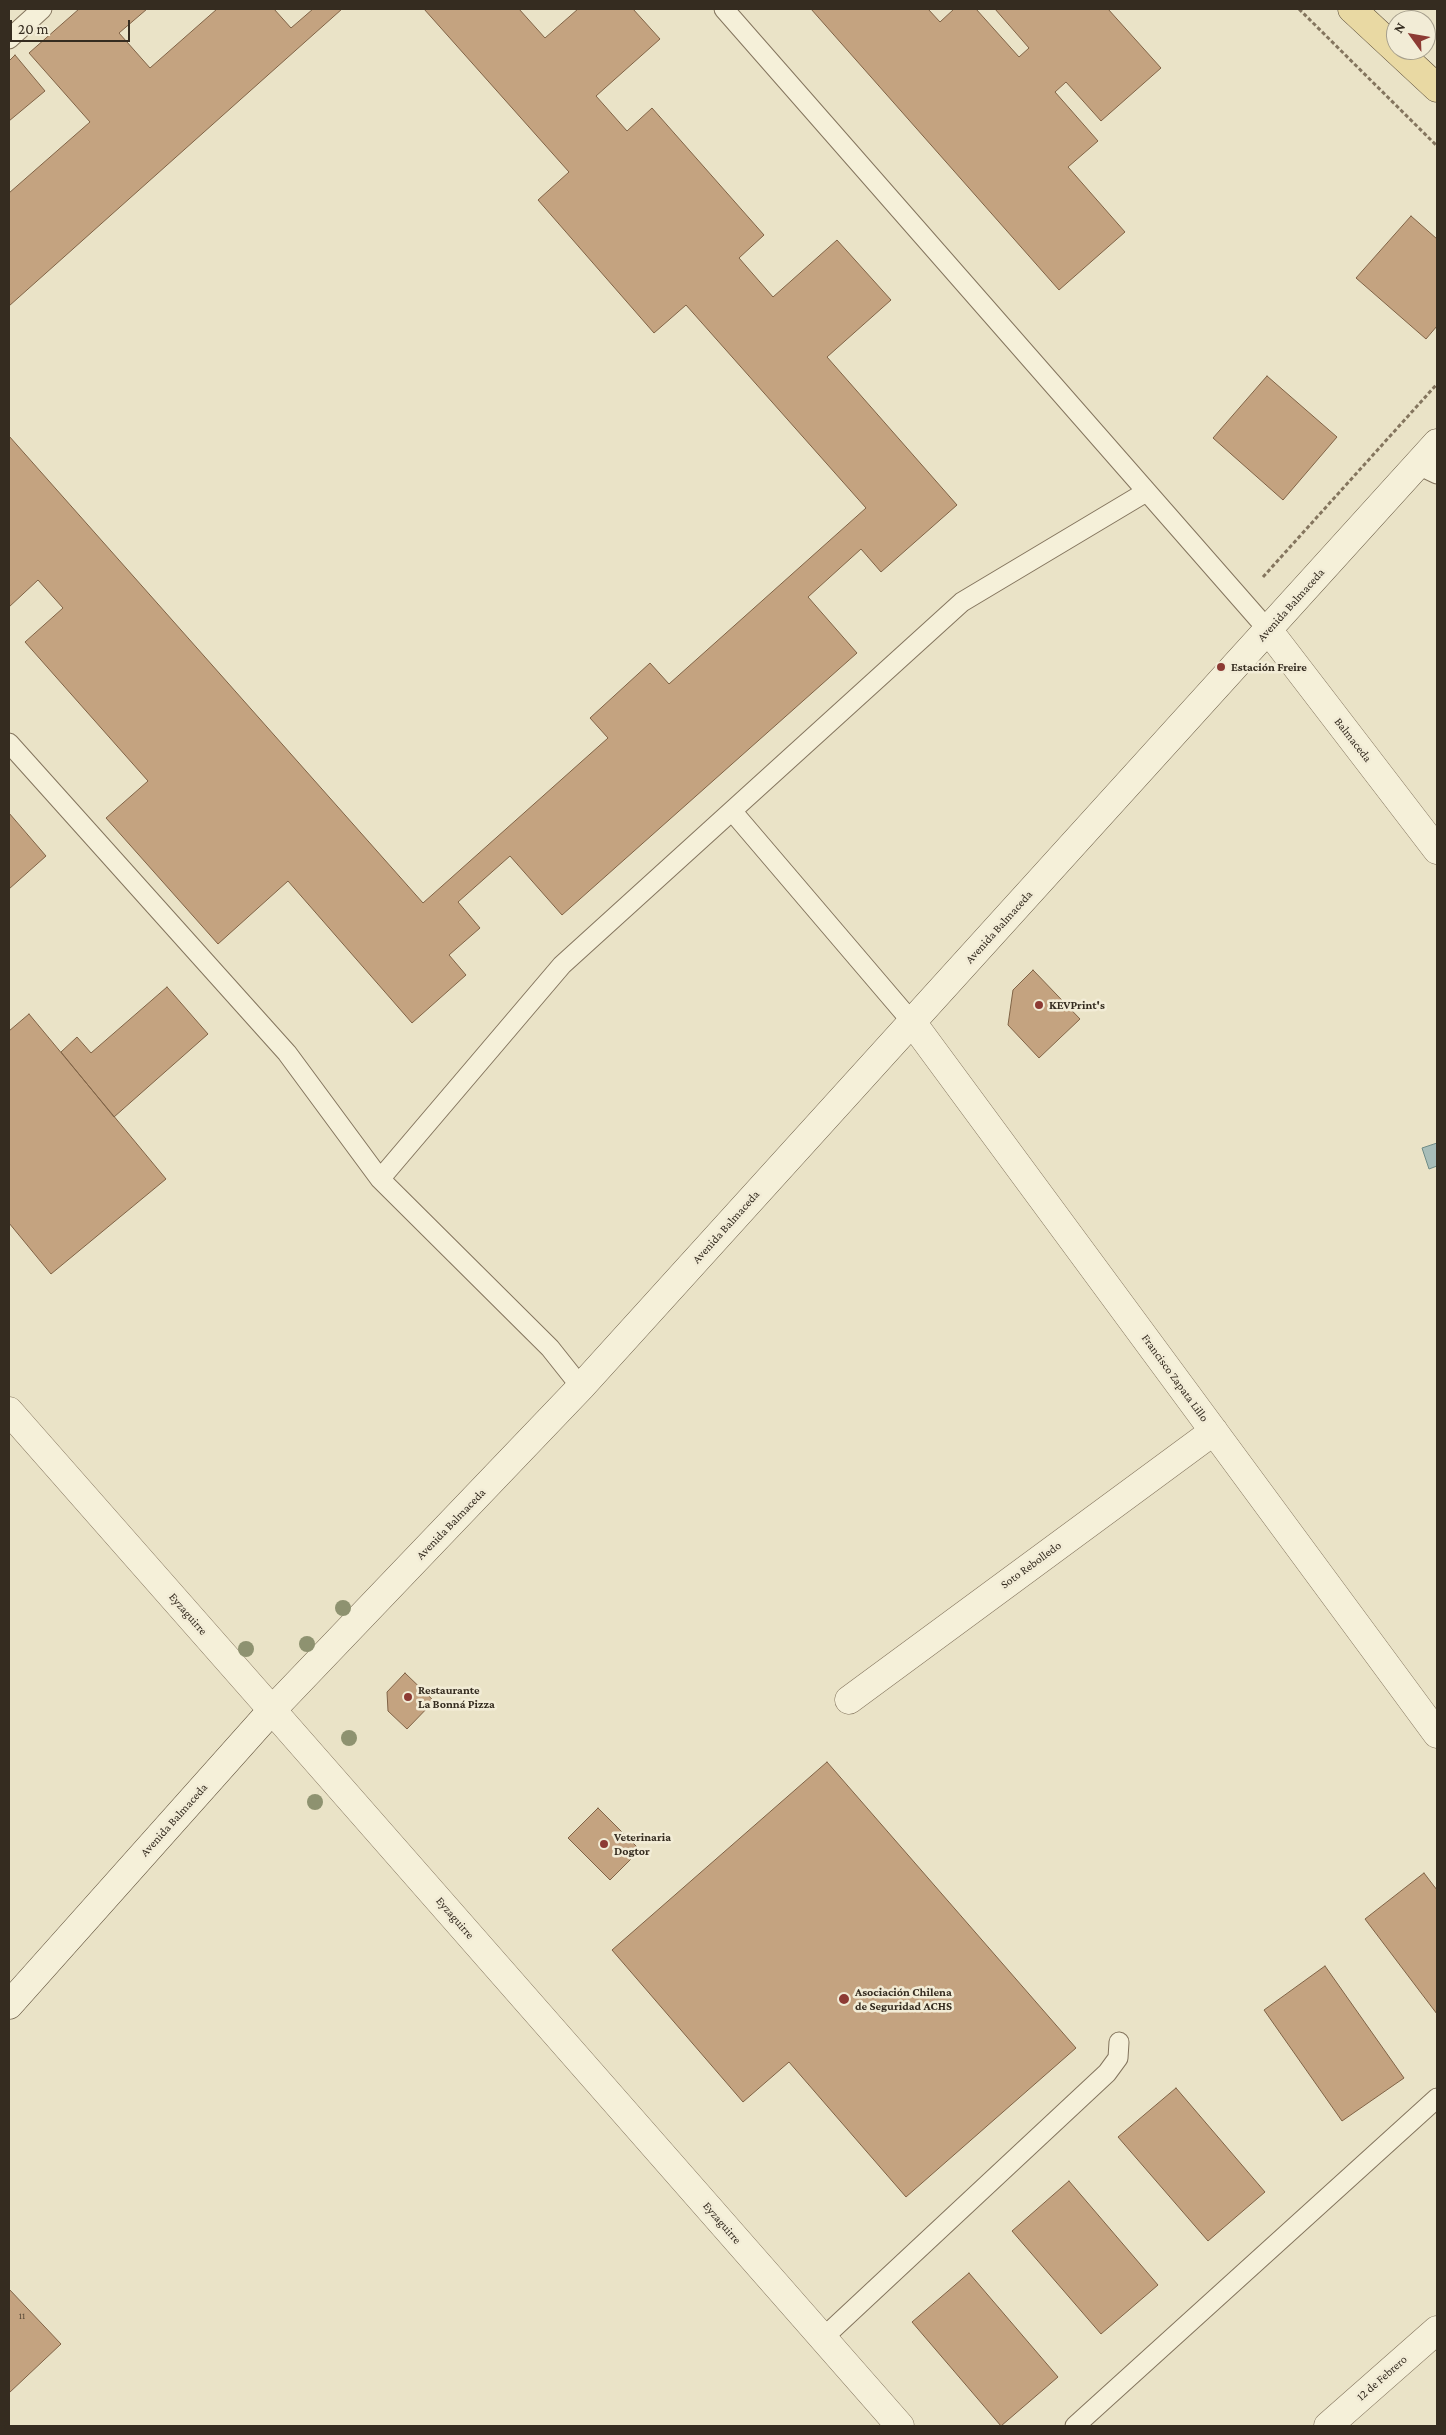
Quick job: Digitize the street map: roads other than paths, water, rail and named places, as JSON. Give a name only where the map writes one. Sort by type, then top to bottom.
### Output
[{"type":"main road","points":[[1352,9],[1386,42]]},
{"type":"main road","points":[[1363,9],[1386,41]]},
{"type":"main road","points":[[1406,60],[1437,88]]},
{"type":"street","name":"Avenida Balmaceda","points":[[11,1996],[272,1710],[581,1387],[1268,631],[1427,470],[1437,443]]},
{"type":"street","name":"Balmaceda","points":[[1268,631],[1437,850]]},
{"type":"street","name":"Francisco Zapata Lillo","points":[[912,1022],[1437,1734]]},
{"type":"street","name":"Eyzaguirre","points":[[9,1412],[900,2426]]},
{"type":"street","name":"Soto Rebolledo","points":[[848,1700],[1214,1431]]},
{"type":"street","name":"12 de Febrero","points":[[1328,2426],[1437,2330]]},
{"type":"lane","points":[[9,39],[42,9]]},
{"type":"lane","points":[[724,9],[1268,631]]},
{"type":"lane","points":[[380,1179],[562,965],[962,602],[1146,492]]},
{"type":"lane","points":[[9,743],[287,1053],[380,1179],[550,1348],[581,1387]]},
{"type":"lane","points":[[732,810],[912,1022]]},
{"type":"lane","points":[[823,2338],[1107,2073],[1118,2058],[1119,2042]]},
{"type":"lane","points":[[1076,2426],[1437,2098]]},
{"type":"water","points":[[1437,1143],[1437,1166],[1429,1169],[1422,1148]]},
{"type":"place","name":"Estación Freire","points":[[1221,667]]},
{"type":"place","name":"KEVPrint's","points":[[1039,1005]]},
{"type":"place","name":"Restaurante La Bonná Pizza","points":[[408,1697]]},
{"type":"place","name":"Veterinaria Dogtor","points":[[604,1844]]},
{"type":"place","name":"Asociación Chilena de Seguridad ACHS","points":[[844,1999]]}]
